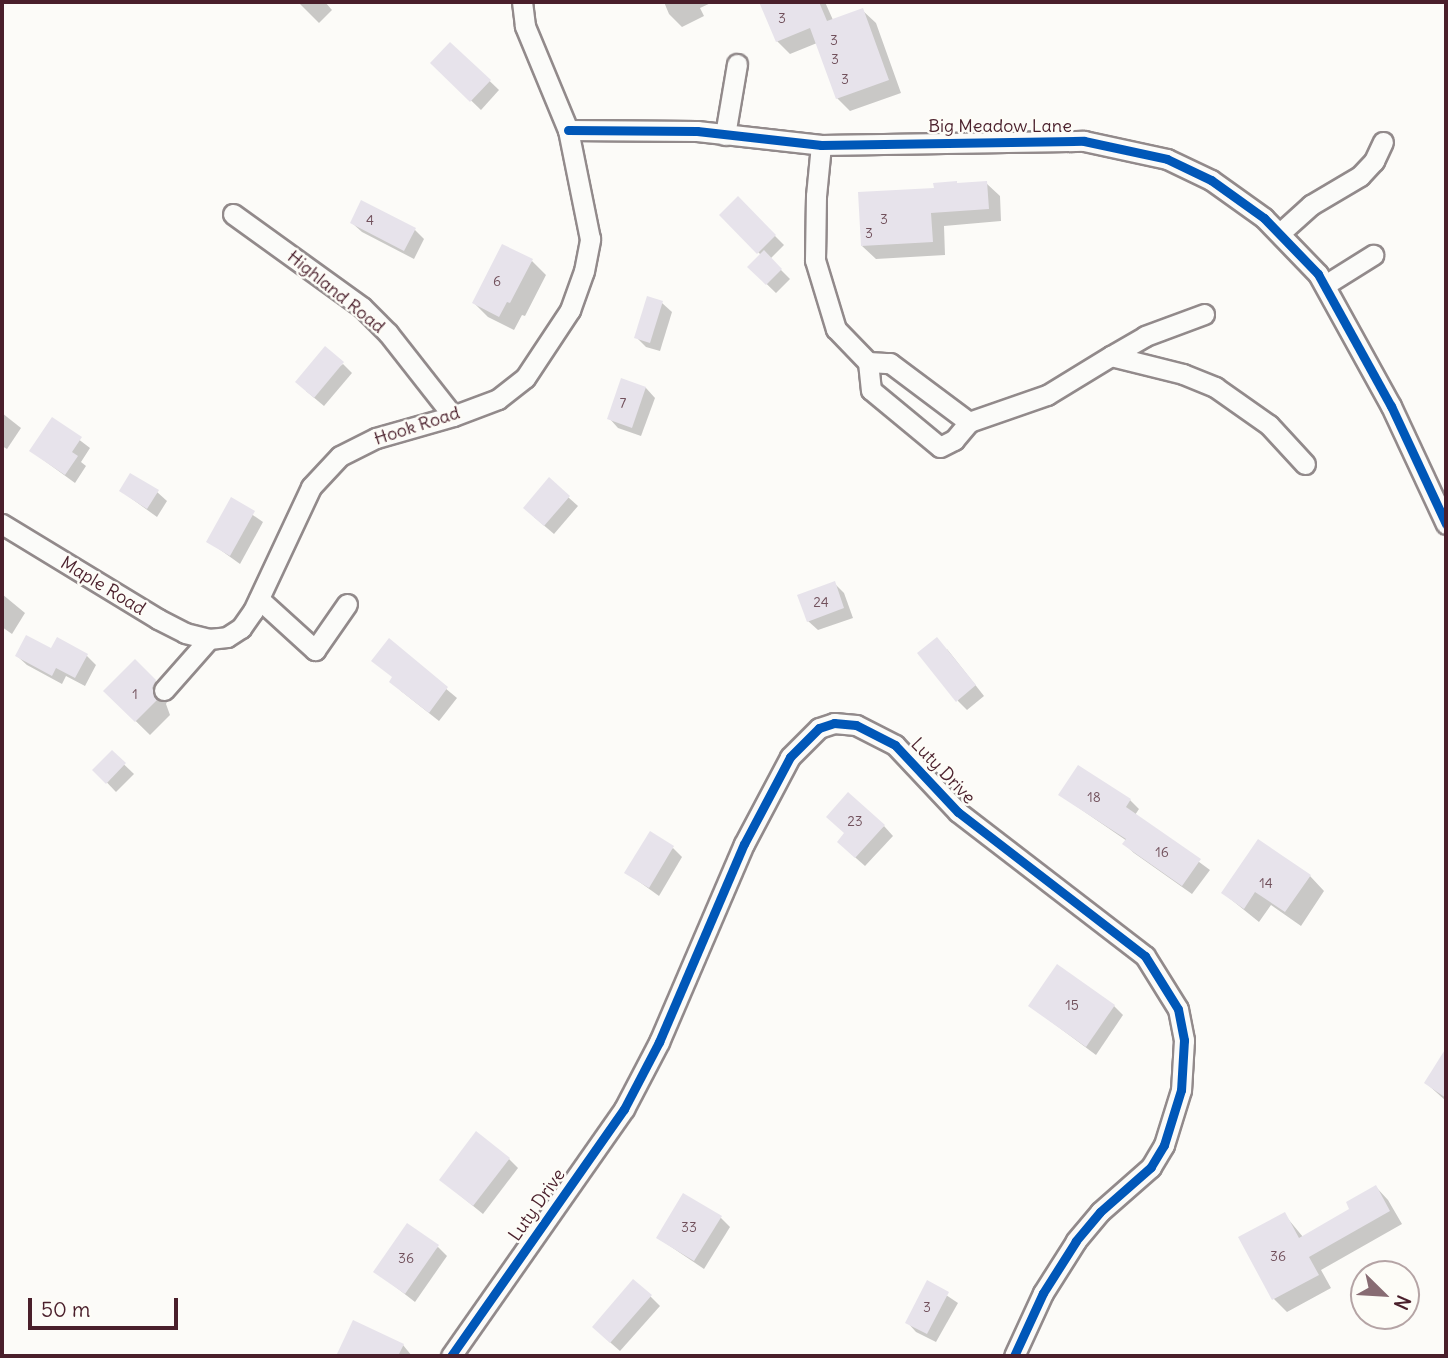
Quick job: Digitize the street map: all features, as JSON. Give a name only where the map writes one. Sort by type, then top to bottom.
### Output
[{"type":"street","name":"Hook Road","points":[[163,690],[209,639],[227,637],[241,628],[259,600],[311,487],[340,456],[376,438],[453,416],[498,399],[525,378],[544,354],[570,310],[584,271],[590,239],[568,130],[524,26],[520,2]]},
{"type":"street","points":[[725,135],[737,64]]},
{"type":"street","name":"Big Meadow Lane","points":[[568,130],[725,135],[821,145],[1084,141],[1167,159],[1211,180],[1280,233],[1297,249],[1325,285],[1391,406],[1446,524]]},
{"type":"street","points":[[1280,233],[1311,205],[1360,177],[1374,161],[1383,142]]},
{"type":"street","points":[[821,145],[816,196],[815,260],[836,329],[868,362],[871,390],[940,447],[954,440],[969,422],[1047,395],[1145,335],[1204,314]]},
{"type":"street","name":"Highland Road","points":[[233,214],[362,307],[388,333],[453,416]]},
{"type":"street","points":[[1325,285],[1373,255]]},
{"type":"street","points":[[1111,356],[1183,374],[1215,387],[1269,425],[1305,464]]},
{"type":"street","points":[[868,362],[890,363],[969,422]]},
{"type":"street","name":"Maple Road","points":[[2,524],[158,619],[185,633],[209,639]]},
{"type":"street","points":[[259,600],[315,650],[347,604]]},
{"type":"street","name":"Luty Drive","points":[[451,1356],[624,1109],[659,1042],[744,844],[790,757],[819,728],[834,723],[856,725],[895,745],[958,812],[1145,956],[1178,1009],[1184,1040],[1181,1090],[1164,1145],[1151,1167],[1100,1212],[1076,1241],[1043,1293],[1014,1356]]},
{"type":"building","points":[[759,2],[819,2],[827,21],[863,8],[889,80],[836,99],[810,28],[776,42]]},
{"type":"building","points":[[450,42],[491,80],[470,102],[430,63]]},
{"type":"building","points":[[987,181],[989,209],[931,213],[933,242],[861,246],[858,192],[934,188],[933,183]]},
{"type":"building","points":[[738,196],[776,235],[757,254],[719,215]]},
{"type":"building","points":[[361,200],[416,228],[404,251],[350,223]]},
{"type":"building","points":[[502,244],[533,259],[510,303],[507,302],[499,317],[472,303]]},
{"type":"building","points":[[764,250],[782,269],[766,285],[747,267]]},
{"type":"building","points":[[647,296],[663,301],[650,343],[634,338]]},
{"type":"building","points":[[325,346],[344,362],[314,398],[295,382]]},
{"type":"building","points":[[621,378],[646,387],[632,428],[607,419]]},
{"type":"building","points":[[52,417],[82,437],[72,452],[78,456],[65,475],[29,451]]},
{"type":"building","points":[[130,473],[159,490],[147,509],[119,491]]},
{"type":"building","points":[[549,477],[570,496],[544,526],[523,508]]},
{"type":"building","points":[[231,497],[255,511],[230,556],[206,542]]},
{"type":"building","points":[[835,581],[844,608],[807,622],[797,595]]},
{"type":"building","points":[[26,635],[51,648],[57,637],[88,654],[75,678],[56,668],[52,676],[15,656]]},
{"type":"building","points":[[937,637],[976,685],[956,702],[917,653]]},
{"type":"building","points":[[389,638],[448,687],[429,713],[389,682],[392,677],[371,661]]},
{"type":"building","points":[[135,659],[156,680],[152,688],[157,700],[135,722],[103,691]]},
{"type":"building","points":[[112,750],[126,763],[106,784],[92,770]]},
{"type":"building","points":[[1078,765],[1131,799],[1126,807],[1201,859],[1182,886],[1122,844],[1126,839],[1058,795]]},
{"type":"building","points":[[848,792],[885,825],[855,858],[837,842],[844,833],[826,817]]},
{"type":"building","points":[[650,831],[674,846],[649,888],[624,873]]},
{"type":"building","points":[[1258,839],[1311,875],[1285,912],[1255,892],[1244,909],[1221,893]]},
{"type":"building","points":[[1057,964],[1115,1005],[1086,1047],[1028,1006]]},
{"type":"building","points":[[1446,1048],[1446,1098],[1424,1083]]},
{"type":"building","points":[[476,1131],[510,1158],[473,1206],[439,1180]]},
{"type":"building","points":[[1376,1185],[1390,1211],[1309,1257],[1319,1275],[1272,1300],[1238,1237],[1285,1212],[1299,1238],[1349,1209],[1346,1202]]},
{"type":"building","points":[[683,1193],[722,1216],[694,1261],[656,1238]]},
{"type":"building","points":[[407,1223],[439,1245],[405,1294],[373,1272]]},
{"type":"building","points":[[633,1279],[652,1295],[610,1343],[592,1327]]},
{"type":"building","points":[[927,1280],[949,1292],[927,1334],[905,1323]]},
{"type":"building","points":[[353,1320],[404,1344],[398,1356],[336,1356]]},
{"type":"cycle path","points":[[568,130],[697,131],[821,145],[1084,141],[1167,159],[1211,180],[1264,218],[1318,274],[1391,406],[1446,524]]},
{"type":"cycle path","points":[[451,1356],[624,1109],[659,1042],[744,844],[790,757],[819,728],[834,723],[856,725],[895,745],[958,812],[1145,956],[1178,1009],[1184,1040],[1181,1090],[1164,1145],[1151,1167],[1100,1212],[1076,1241],[1043,1293],[1014,1356]]}]
